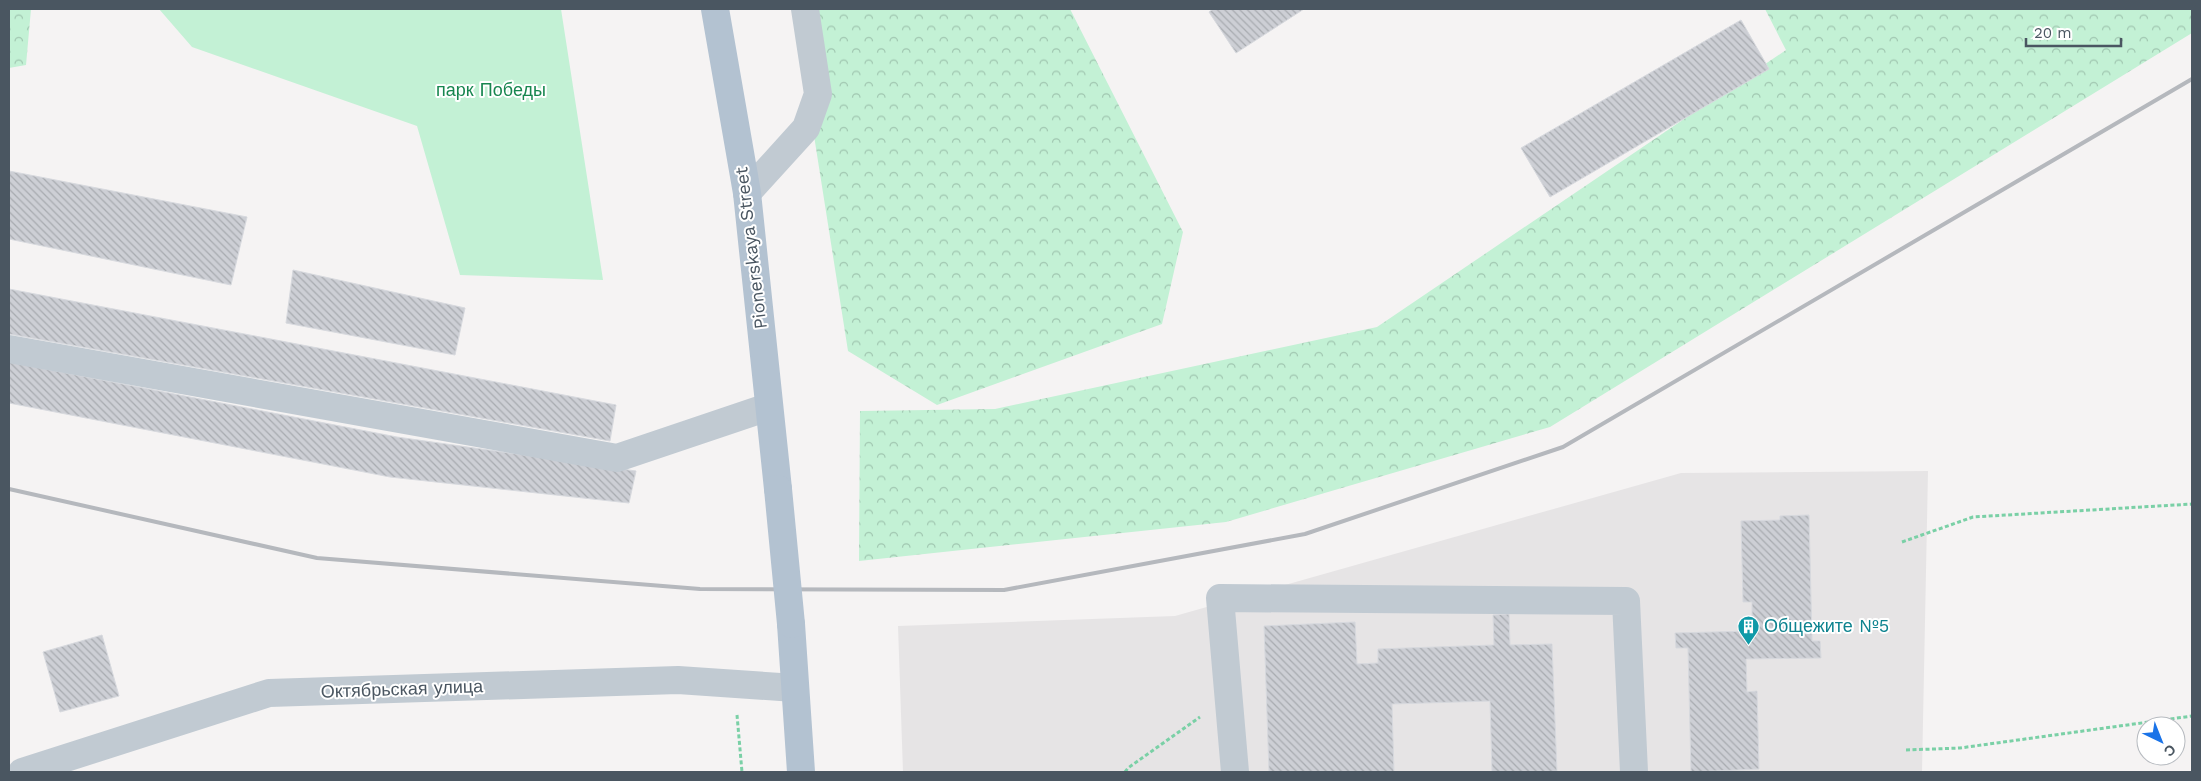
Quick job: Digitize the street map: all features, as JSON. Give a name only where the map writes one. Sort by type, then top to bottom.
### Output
[{"type":"main road","name":"Pionerskaya Street","points":[[715,9],[747,194],[778,489],[795,688]]},
{"type":"main road","points":[[795,688],[801,772]]},
{"type":"street","points":[[747,194],[806,128],[818,94],[806,9]]},
{"type":"street","points":[[9,349],[617,458],[768,407]]},
{"type":"street","points":[[1235,772],[1220,598],[1626,601],[1634,772]]},
{"type":"street","name":"Октябрьская улица","points":[[22,772],[269,693],[678,680],[795,688]]},
{"type":"path","points":[[1902,542],[1973,517],[2192,504]]},
{"type":"path","points":[[735,684],[742,772]]},
{"type":"path","points":[[1125,772],[1229,696]]},
{"type":"path","points":[[1906,750],[1960,748],[2192,716]]},
{"type":"shaded area","points":[[1928,471],[1922,772],[903,772],[898,626],[1175,616],[1681,473]]},
{"type":"green space","points":[[9,9],[31,9],[26,65],[9,68]]},
{"type":"green space","name":"парк Победы","points":[[159,9],[561,9],[603,280],[460,275],[417,126],[192,47]]},
{"type":"green space","points":[[794,9],[1070,9],[1183,232],[1162,324],[937,405],[848,351]]},
{"type":"green space","points":[[1765,9],[2192,9],[2192,33],[1550,427],[1226,522],[859,561],[860,411],[995,409],[1377,327],[1786,50]]},
{"type":"building","points":[[1213,9],[1304,9],[1236,53],[1209,12]]},
{"type":"building","points":[[1741,20],[1769,69],[1550,197],[1521,148]]},
{"type":"building","points":[[9,171],[247,217],[231,285],[9,239]]},
{"type":"building","points":[[293,270],[465,308],[455,355],[286,323]]},
{"type":"building","points":[[9,289],[616,405],[610,441],[9,334]]},
{"type":"building","points":[[9,362],[397,437],[636,471],[629,503],[390,477],[9,403]]},
{"type":"building","name":"Общежите №5","points":[[1809,515],[1812,641],[1820,641],[1821,658],[1746,659],[1747,692],[1757,691],[1759,769],[1691,772],[1688,648],[1676,648],[1675,633],[1752,631],[1752,602],[1743,602],[1741,521],[1780,520],[1780,516]]},
{"type":"building","points":[[1509,614],[1510,645],[1552,644],[1557,772],[1492,772],[1490,701],[1392,704],[1394,772],[1269,772],[1264,626],[1355,622],[1357,664],[1378,663],[1378,649],[1494,645],[1493,615]]},
{"type":"building","points":[[102,635],[119,696],[60,712],[43,652]]},
{"type":"railway","points":[[9,489],[317,558],[700,589],[1004,590],[1305,534],[1563,447],[2192,79]]},
{"type":"place","name":"Общежите №5","points":[[1748,645]]}]
